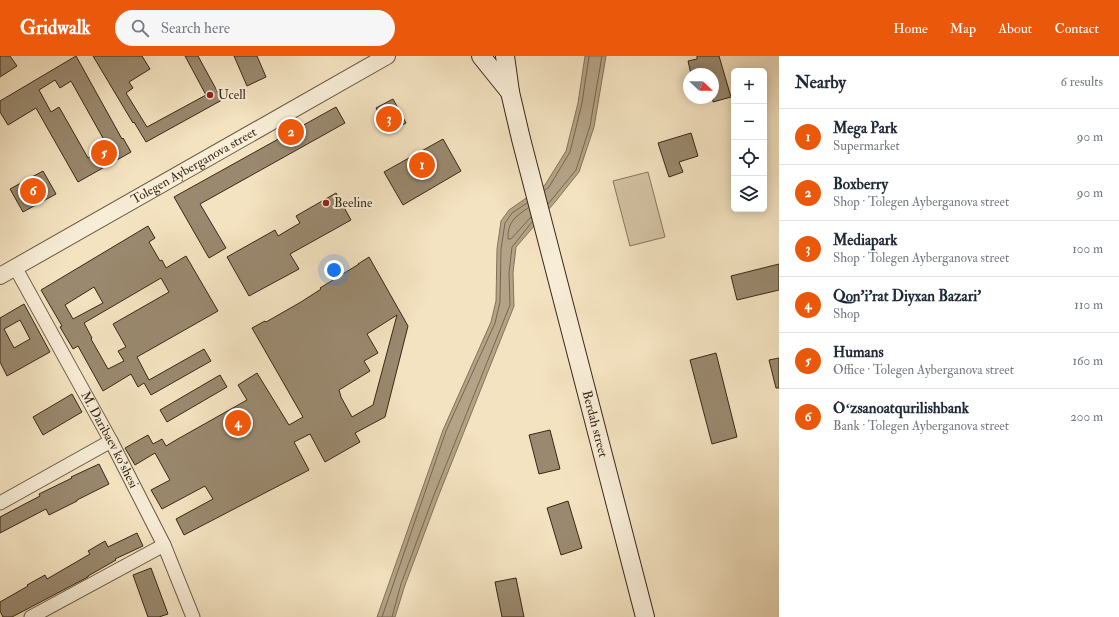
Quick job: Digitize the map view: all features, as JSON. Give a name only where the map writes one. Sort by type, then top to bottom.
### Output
[{"type":"main road","points":[[481,56],[510,92]]},
{"type":"main road","name":"Berdah street","points":[[505,56],[510,92],[521,139],[645,617]]},
{"type":"street","name":"Tolegen Ayberganova street","points":[[0,276],[388,56]]},
{"type":"street","name":"M. Daribaev ko'shesi","points":[[15,267],[111,441],[164,545],[193,617]]},
{"type":"street","points":[[0,503],[111,441]]},
{"type":"street","points":[[31,617],[164,545]]},
{"type":"shaded area","points":[[648,172],[665,237],[630,246],[613,181]]},
{"type":"water","points":[[585,56],[606,56],[594,127],[579,172],[516,247],[513,273],[514,306],[438,497],[405,585],[395,617],[377,617],[443,430],[491,322],[496,301],[497,249],[501,221],[509,210],[545,185],[566,151],[578,103]]},
{"type":"building","points":[[0,56],[10,56],[17,66],[0,77]]},
{"type":"building","points":[[76,56],[122,139],[123,138],[131,152],[78,182],[36,108],[8,125],[0,112],[0,101]],"holes":[[[55,80],[60,88],[71,81],[108,147],[88,158],[59,107],[51,112],[39,90]]]},
{"type":"building","points":[[93,56],[142,56],[150,69],[129,82],[133,88],[126,93],[147,127],[206,95],[185,56],[198,56],[222,100],[146,142]]},
{"type":"building","points":[[234,56],[257,56],[266,77],[247,86]]},
{"type":"building","points":[[697,56],[719,56],[731,97],[719,100],[719,68],[690,68],[688,61],[697,59]]},
{"type":"building","points":[[393,99],[406,123],[389,132],[376,108]]},
{"type":"building","points":[[336,107],[345,123],[200,204],[226,248],[209,258],[174,197]]},
{"type":"building","points":[[691,133],[698,156],[679,162],[683,172],[669,177],[658,143]]},
{"type":"building","points":[[443,139],[461,171],[403,205],[384,172]]},
{"type":"building","points":[[43,171],[56,194],[23,212],[10,189]]},
{"type":"building","points":[[336,193],[351,220],[290,254],[299,269],[249,296],[227,257],[275,230],[278,236],[300,223],[296,216]]},
{"type":"building","points":[[148,226],[155,238],[149,242],[160,261],[162,260],[166,268],[186,256],[218,311],[137,357],[149,380],[204,349],[211,361],[151,395],[144,383],[138,387],[131,374],[103,391],[78,346],[73,349],[60,327],[62,326],[41,290]],"holes":[[[161,278],[169,292],[113,324],[126,347],[118,351],[124,361],[108,369],[84,323]],[[94,287],[103,303],[73,319],[65,305]]]},
{"type":"building","points":[[369,257],[408,326],[385,417],[355,433],[360,442],[325,462],[310,434],[294,442],[309,470],[184,535],[176,519],[213,499],[205,486],[162,509],[151,490],[170,480],[155,453],[135,465],[125,448],[148,435],[153,444],[162,439],[166,446],[247,400],[238,385],[257,373],[289,425],[303,417],[252,328],[265,321],[266,322],[301,302]],"holes":[[[397,315],[373,405],[352,417],[341,397],[339,390],[370,371],[364,361],[378,353],[367,334]]]},
{"type":"building","points":[[779,264],[779,290],[737,300],[731,276]]},
{"type":"building","points":[[24,304],[50,352],[7,376],[0,362],[0,318]],"holes":[[[20,320],[30,339],[14,348],[4,329]]]},
{"type":"building","points":[[716,353],[737,437],[712,444],[690,360]]},
{"type":"building","points":[[779,358],[779,388],[776,388],[769,360]]},
{"type":"building","points":[[220,375],[227,387],[167,422],[160,410]]},
{"type":"building","points":[[72,394],[82,412],[43,435],[33,417]]},
{"type":"building","points":[[550,430],[560,469],[539,474],[529,435]]},
{"type":"building","points":[[99,464],[109,484],[49,515],[46,509],[0,533],[0,517],[40,496],[39,494]]},
{"type":"building","points":[[568,501],[582,548],[561,555],[547,508]]},
{"type":"building","points":[[137,533],[143,546],[115,559],[116,560],[88,577],[12,617],[3,617],[0,611],[0,602],[28,586],[27,585],[45,575],[47,579],[90,554],[88,551],[105,541],[108,547]]},
{"type":"building","points":[[151,568],[168,614],[159,617],[148,617],[133,575]]},
{"type":"building","points":[[516,578],[524,617],[502,617],[495,582]]},
{"type":"place","name":"Ucell","points":[[210,95]]},
{"type":"place","name":"Mediapark","points":[[389,119]]},
{"type":"place","name":"Boxberry","points":[[291,132]]},
{"type":"place","name":"Humans","points":[[104,153]]},
{"type":"place","name":"Mega Park","points":[[422,165]]},
{"type":"place","name":"Oʻzsanoatqurilishbank","points":[[33,191]]},
{"type":"place","name":"Beeline","points":[[326,203]]},
{"type":"place","name":"Qon'i'rat Diyxan Bazari'","points":[[238,423]]}]
